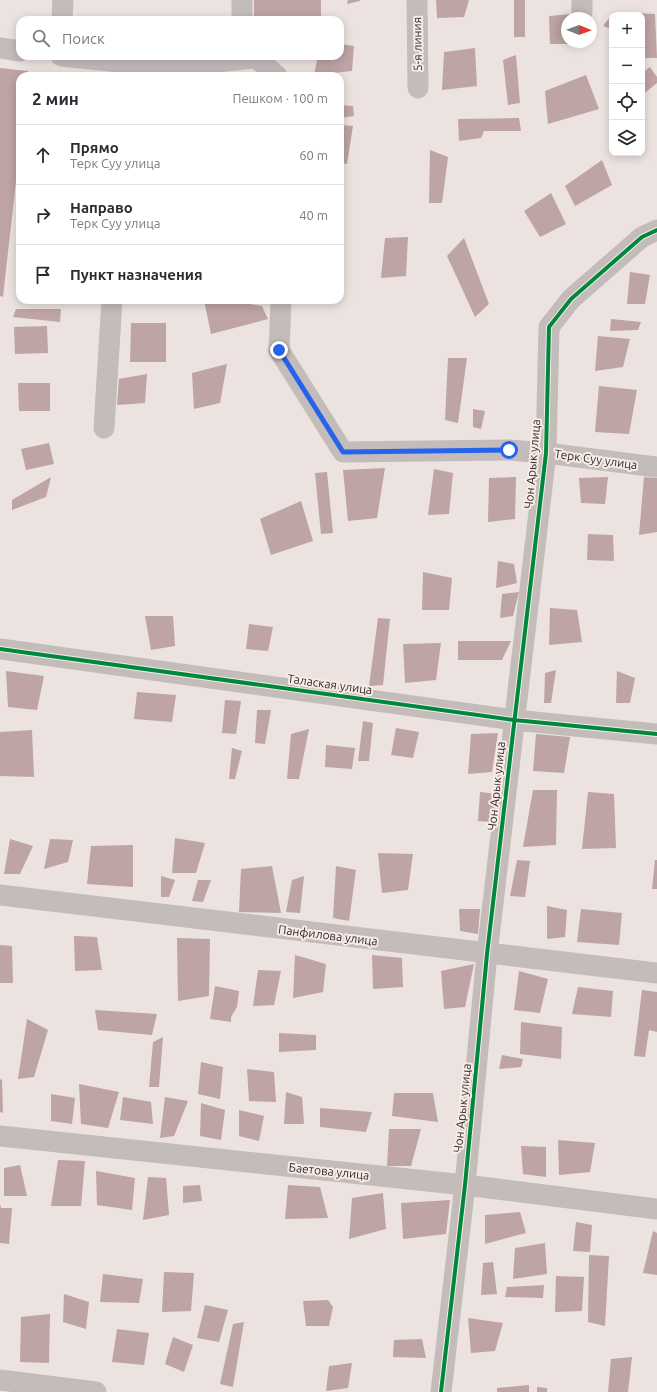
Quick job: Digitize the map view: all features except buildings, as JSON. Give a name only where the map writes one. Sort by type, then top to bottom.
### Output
[{"type":"street","points":[[62,16],[63,0]]},
{"type":"street","points":[[242,0],[242,16]]},
{"type":"street","name":"5-я линия","points":[[417,0],[418,88]]},
{"type":"street","points":[[0,48],[16,50]]},
{"type":"street","points":[[81,60],[127,70],[228,60]]},
{"type":"street","points":[[258,60],[272,72]]},
{"type":"street","name":"Чон Арык улица","points":[[441,1392],[465,1185],[487,954],[546,453],[549,327],[571,299],[642,237],[657,230]]},
{"type":"street","points":[[104,428],[112,304]]},
{"type":"street","name":"Терк Суу улица","points":[[281,304],[279,350],[343,452],[509,450],[546,453],[657,467]]},
{"type":"street","name":"Талаская улица","points":[[0,649],[514,720],[657,734]]},
{"type":"street","name":"Панфилова улица","points":[[0,895],[657,973]]},
{"type":"street","name":"Баетова улица","points":[[0,1136],[465,1185],[657,1209]]},
{"type":"street","points":[[0,1380],[96,1392]]},
{"type":"cycle path","points":[[441,1392],[465,1185],[487,954],[546,453],[549,327],[571,299],[642,237],[657,230]]},
{"type":"cycle path","points":[[0,649],[514,720],[657,734]]},
{"type":"route","points":[[279,350],[343,452],[509,450]]}]
